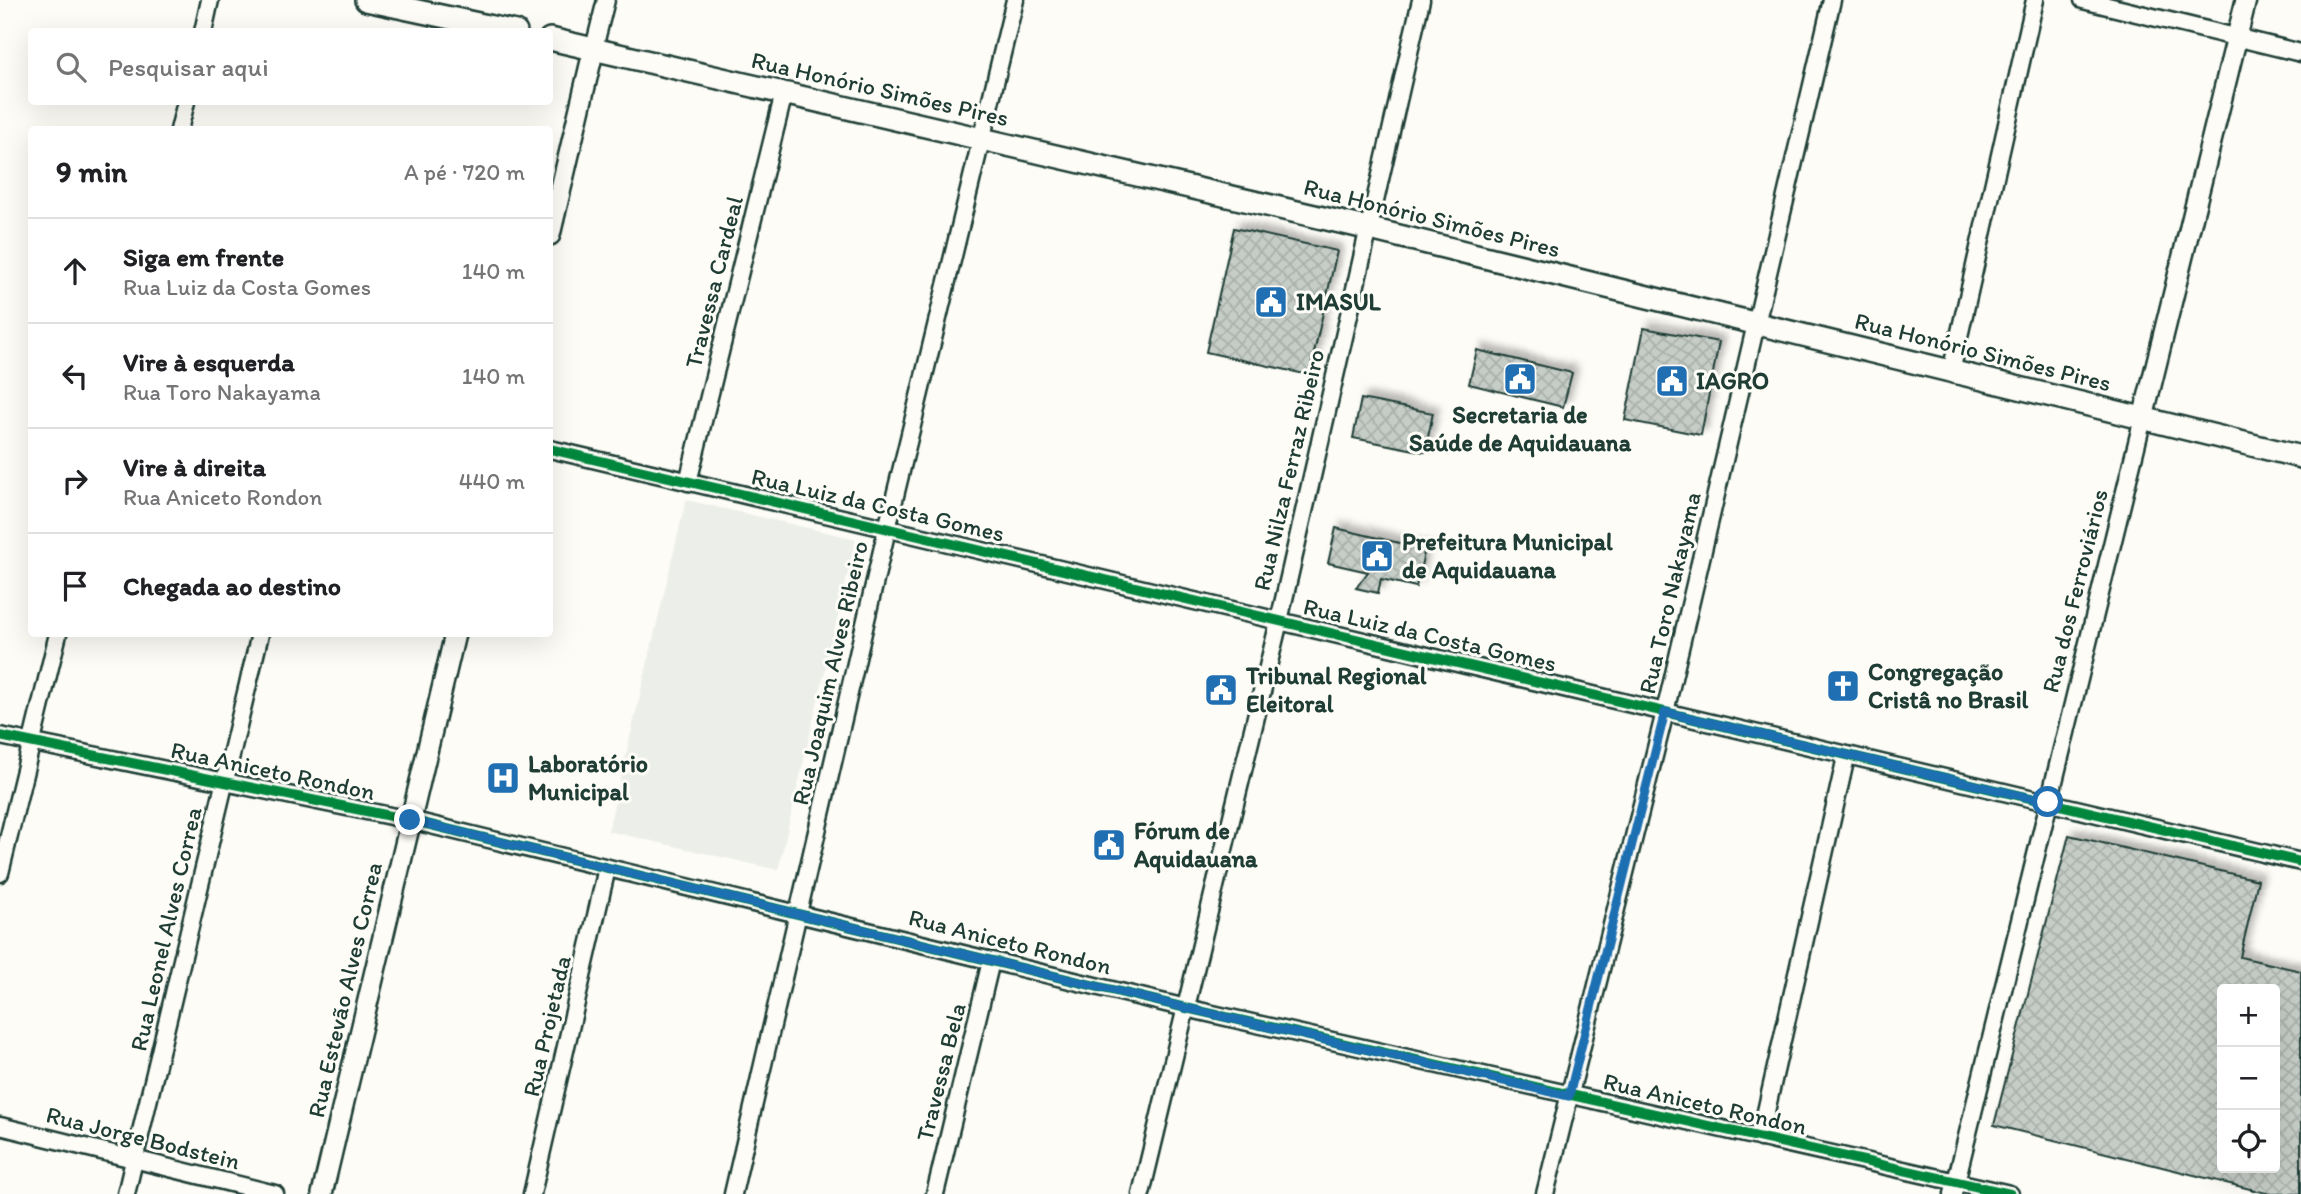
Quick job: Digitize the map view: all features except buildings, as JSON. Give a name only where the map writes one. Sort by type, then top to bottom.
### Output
[{"type":"main road","points":[[366,0],[497,28]]},
{"type":"main road","name":"Rua Honório Simões Pires","points":[[553,39],[1367,228],[2301,457]]},
{"type":"street","points":[[204,28],[210,0]]},
{"type":"street","points":[[553,222],[606,0]]},
{"type":"street","name":"Rua Joaquim Alves Ribeiro","points":[[733,1194],[887,529],[1016,0]]},
{"type":"street","name":"Rua Nilza Ferraz Ribeiro","points":[[1141,1194],[1279,621],[1421,0]]},
{"type":"street","name":"Rua Toro Nakayama","points":[[1545,1194],[1665,712],[1832,0]]},
{"type":"street","points":[[1951,372],[2035,0]]},
{"type":"street","points":[[2083,0],[2301,53]]},
{"type":"street","name":"Rua dos Ferroviários","points":[[1954,1188],[2246,0]]},
{"type":"street","name":"Travessa Cardeal","points":[[688,482],[784,93]]},
{"type":"street","points":[[180,126],[185,105]]},
{"type":"street","name":"Rua Luiz da Costa Gomes","points":[[553,450],[1846,757],[2301,862]]},
{"type":"street","points":[[0,873],[57,637]]},
{"type":"street","name":"Rua Leonel Alves Correa","points":[[126,1194],[259,637]]},
{"type":"street","name":"Rua Estevão Alves Correa","points":[[322,1194],[453,637]]},
{"type":"street","name":"Rua Aniceto Rondon","points":[[0,736],[410,820],[1186,1008],[1760,1138],[1954,1188],[2010,1194]]},
{"type":"street","points":[[1760,1138],[1846,757]]},
{"type":"street","name":"Rua Projetada","points":[[532,1194],[607,868]]},
{"type":"street","name":"Travessa Bela","points":[[935,1194],[991,961]]},
{"type":"street","name":"Rua Jorge Bodstein","points":[[0,1126],[275,1194]]},
{"type":"shaded area","points":[[686,500],[856,539],[778,870],[608,831]]},
{"type":"cycle path","points":[[553,450],[2301,862]]},
{"type":"cycle path","points":[[0,736],[410,820],[1186,1008],[2010,1194]]},
{"type":"place","name":"IMASUL","points":[[1271,302]]},
{"type":"place","name":"Secretaria de Saúde de Aquidauana","points":[[1520,379]]},
{"type":"place","name":"IAGRO","points":[[1672,381]]},
{"type":"place","name":"Prefeitura Municipal de Aquidauana","points":[[1377,556]]},
{"type":"place","name":"Congregação Cristâ no Brasil","points":[[1843,686]]},
{"type":"place","name":"Tribunal Regional Eleitoral","points":[[1221,690]]},
{"type":"place","name":"Laboratório Municipal","points":[[503,778]]},
{"type":"place","name":"Fórum de Aquidauana","points":[[1109,845]]},
{"type":"route","points":[[410,820],[1186,1008],[1569,1096],[1665,712],[1846,757],[2048,802]]}]
